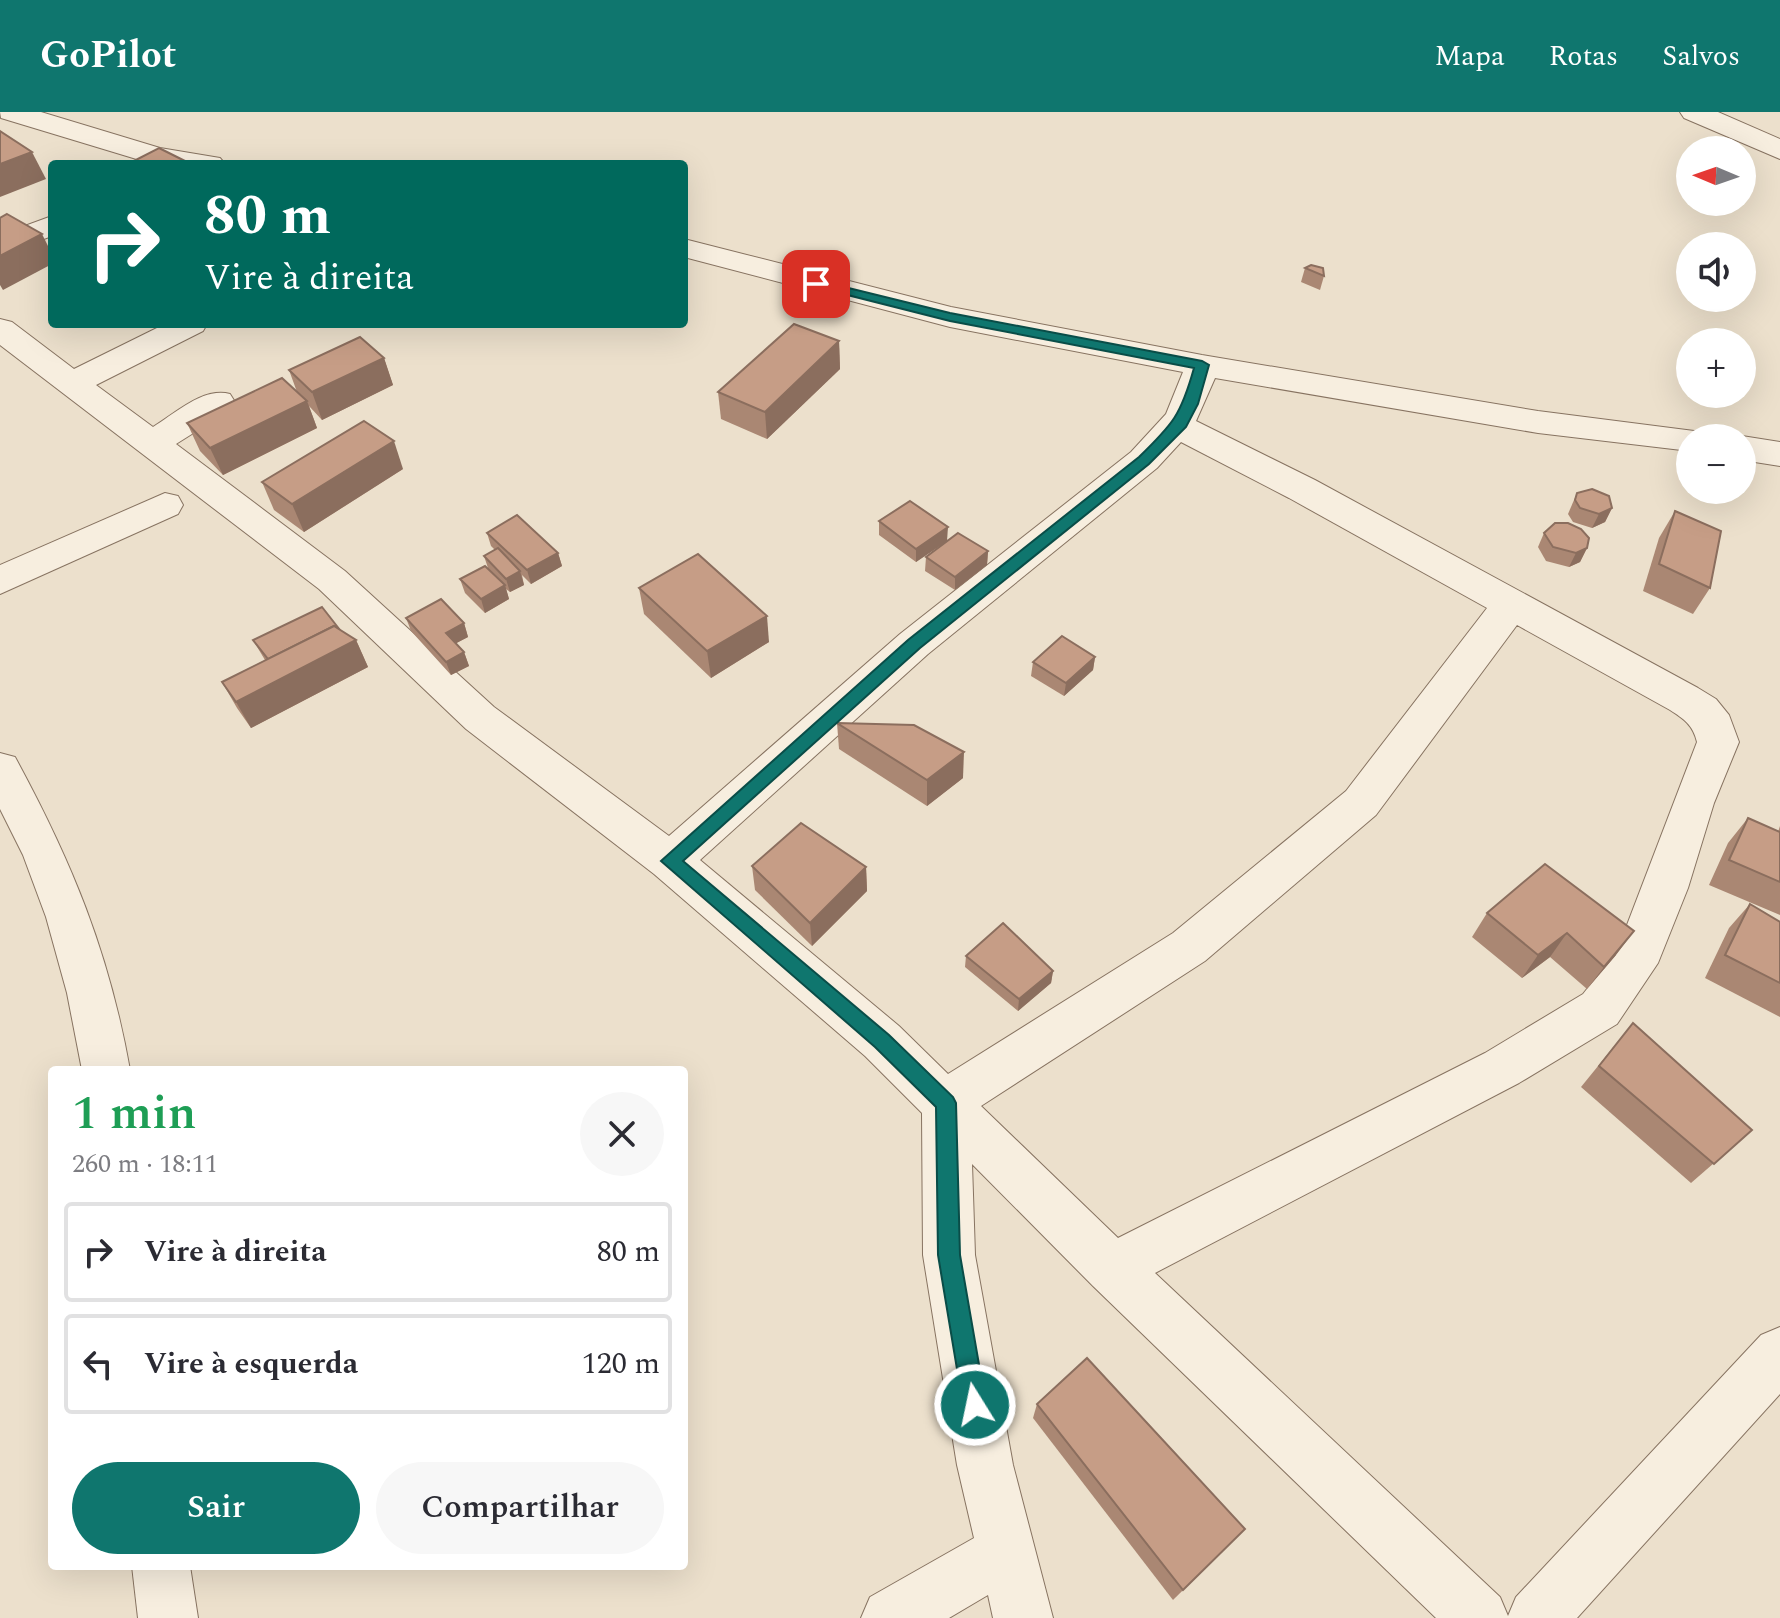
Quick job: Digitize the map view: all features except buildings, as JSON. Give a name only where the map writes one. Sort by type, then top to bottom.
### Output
[{"type":"street","points":[[11,112],[156,156],[183,160]]},
{"type":"street","points":[[1694,112],[1780,150]]},
{"type":"street","points":[[48,151],[84,135]]},
{"type":"street","points":[[0,246],[48,227]]},
{"type":"street","points":[[688,249],[950,317],[1202,365],[1538,422],[1676,438]]},
{"type":"street","points":[[60,375],[129,328]]},
{"type":"street","points":[[60,375],[181,328]]},
{"type":"street","points":[[0,329],[332,580],[480,718],[670,861],[882,1041],[1112,1268],[1479,1618]]},
{"type":"street","points":[[670,861],[914,644],[1144,460],[1179,427],[1191,404],[1202,365]]},
{"type":"street","points":[[153,443],[218,402]]},
{"type":"street","points":[[1112,1268],[1502,1068],[1600,1009],[1635,963],[1666,888],[1693,803],[1718,742],[1714,726],[1702,710],[1684,699],[1302,489],[1179,427]]},
{"type":"street","points":[[1756,450],[1780,454]]},
{"type":"street","points":[[0,581],[165,505]]},
{"type":"street","points":[[946,1103],[988,1073],[1189,947],[1361,803],[1511,605]]},
{"type":"street","points":[[0,769],[49,865],[70,920],[97,1013],[105,1066]]},
{"type":"street","points":[[946,1103],[949,1255],[985,1465],[1023,1618]]},
{"type":"street","points":[[1537,1618],[1780,1354]]},
{"type":"street","points":[[891,1618],[1006,1552]]},
{"type":"street","points":[[162,1570],[168,1618]]},
{"type":"route","points":[[816,284],[950,317],[1202,365],[1191,404],[1179,427],[1144,460],[914,644],[670,861],[882,1041],[946,1103],[949,1255],[975,1405]]}]
